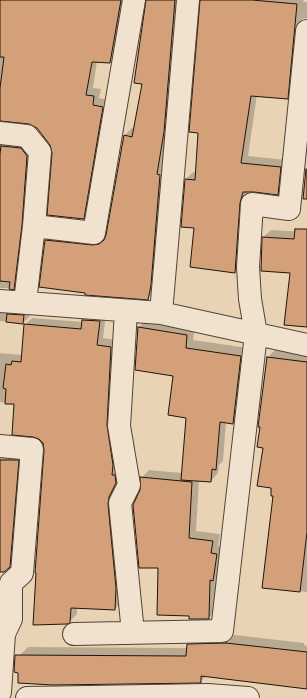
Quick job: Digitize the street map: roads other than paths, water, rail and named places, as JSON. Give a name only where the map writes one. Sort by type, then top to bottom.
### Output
[{"type":"street","points":[[34,226],[94,233],[134,0]]},
{"type":"street","points":[[161,314],[188,0]]},
{"type":"street","points":[[74,634],[222,631],[256,334],[250,299],[248,267],[252,204],[289,209],[307,31]]},
{"type":"street","points":[[0,133],[27,136],[40,152],[34,226],[25,302]]},
{"type":"street","points":[[0,301],[161,314],[307,346]]},
{"type":"street","points":[[126,311],[119,426],[129,485],[120,503],[133,633]]},
{"type":"street","points":[[0,446],[32,449],[22,573],[11,583],[11,619],[4,634],[0,692]]},
{"type":"street","points":[[27,698],[208,695],[248,698]]}]
